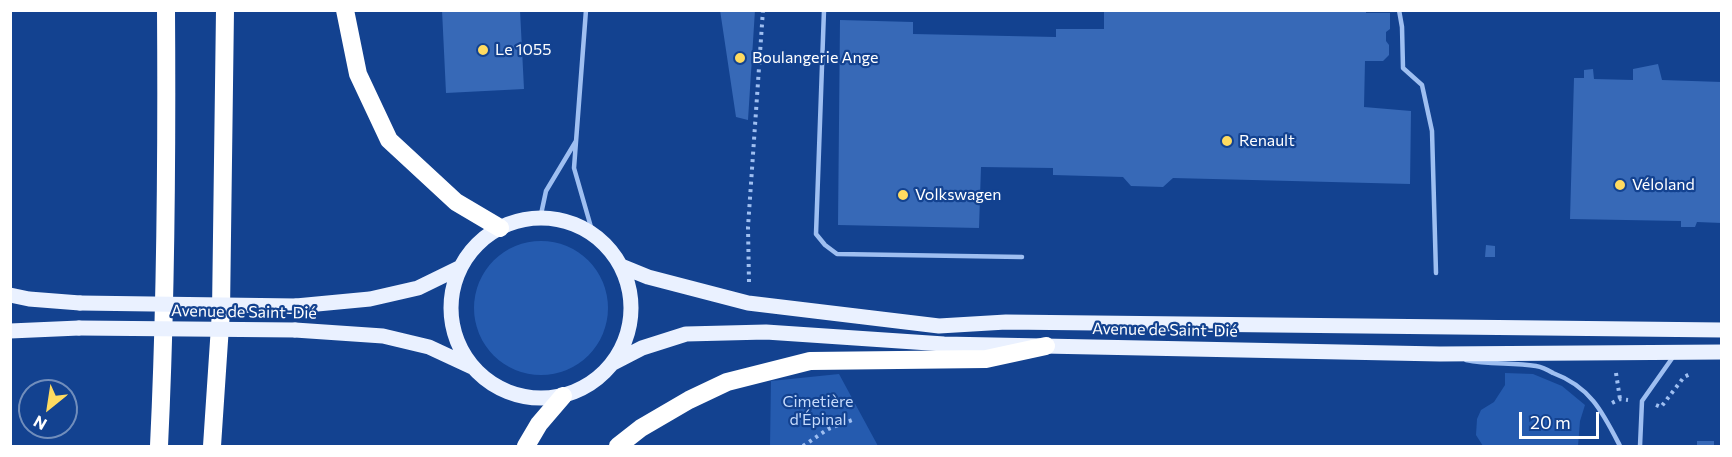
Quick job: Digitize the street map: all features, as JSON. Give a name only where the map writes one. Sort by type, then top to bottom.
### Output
[{"type":"highway","points":[[159,447],[164,338],[166,10]]},
{"type":"highway","points":[[212,447],[221,311],[225,10]]},
{"type":"highway","points":[[345,10],[358,74],[389,140],[456,202],[500,228]]},
{"type":"highway","points":[[618,447],[641,428],[689,400],[727,382],[810,361],[986,359],[1047,346]]},
{"type":"highway","points":[[526,447],[539,424],[563,396]]},
{"type":"main road","points":[[548,218],[572,223],[593,234],[609,248],[621,266],[632,305],[630,326],[624,345],[613,363],[591,384],[563,396],[538,399],[514,394],[491,383],[472,367],[458,344],[451,318],[452,292],[461,267],[471,251],[484,238],[500,228],[523,220],[540,219],[548,218]]},
{"type":"main road","name":"Avenue de Saint-Dié","points":[[621,266],[648,277],[750,304],[939,326],[1006,322],[1722,330]]},
{"type":"main road","name":"Avenue de Saint-Dié","points":[[10,295],[29,299],[81,303],[296,306],[369,299],[418,288],[461,267]]},
{"type":"main road","name":"Avenue de Saint-Dié","points":[[10,331],[79,328],[295,330],[383,336],[429,347],[472,367]]},
{"type":"main road","name":"Avenue de Saint-Dié","points":[[613,363],[642,348],[686,334],[766,332],[944,344],[1440,354],[1722,352]]},
{"type":"lane","points":[[586,10],[574,168],[593,234]]},
{"type":"lane","points":[[824,10],[816,234],[837,254],[1022,257]]},
{"type":"lane","points":[[1399,10],[1402,27],[1403,68],[1422,85],[1432,131],[1436,273]]},
{"type":"lane","points":[[540,219],[546,191],[577,138]]},
{"type":"lane","points":[[1640,447],[1642,401],[1677,352]]},
{"type":"lane","points":[[1440,354],[1480,363],[1537,366],[1563,376],[1587,392],[1600,409],[1620,447]]},
{"type":"path","points":[[750,304],[748,227],[763,10]]},
{"type":"path","points":[[803,447],[828,429],[855,419]]},
{"type":"green space","points":[[541,241],[567,246],[589,260],[603,282],[608,308],[603,334],[589,356],[567,370],[541,375],[515,370],[493,356],[479,334],[474,308],[479,282],[493,260],[515,246]]},
{"type":"green space","points":[[1505,373],[1533,374],[1562,386],[1585,405],[1580,421],[1578,446],[1483,446],[1476,435],[1477,419],[1481,410],[1494,402],[1505,385]]},
{"type":"green space","name":"Cimetière d'Épinal","points":[[839,374],[878,446],[770,446],[771,381]]},
{"type":"building","name":"Le 1055","points":[[442,10],[520,10],[524,89],[446,93]]},
{"type":"building","points":[[720,10],[755,10],[748,120],[736,117]]},
{"type":"building","points":[[1104,10],[1366,10],[1366,13],[1390,13],[1390,29],[1386,32],[1389,55],[1383,61],[1365,61],[1364,107],[1411,111],[1410,184],[1173,178],[1163,187],[1131,186],[1123,177],[1053,175],[1053,168],[981,167],[979,228],[838,225],[840,20],[913,22],[913,34],[1056,37],[1056,29],[1104,29]]},
{"type":"building","points":[[1658,64],[1662,80],[1722,82],[1722,223],[1697,222],[1695,227],[1681,227],[1681,221],[1570,219],[1574,78],[1584,78],[1584,70],[1593,69],[1594,79],[1633,80],[1633,69]]},
{"type":"building","points":[[1486,245],[1495,246],[1495,257],[1485,257]]},
{"type":"building","points":[[1697,441],[1714,441],[1714,446],[1697,446]]},
{"type":"place","name":"Le 1055","points":[[483,50]]},
{"type":"place","name":"Boulangerie Ange","points":[[740,58]]},
{"type":"place","name":"Renault","points":[[1227,141]]},
{"type":"place","name":"Véloland","points":[[1620,185]]},
{"type":"place","name":"Volkswagen","points":[[903,195]]}]
